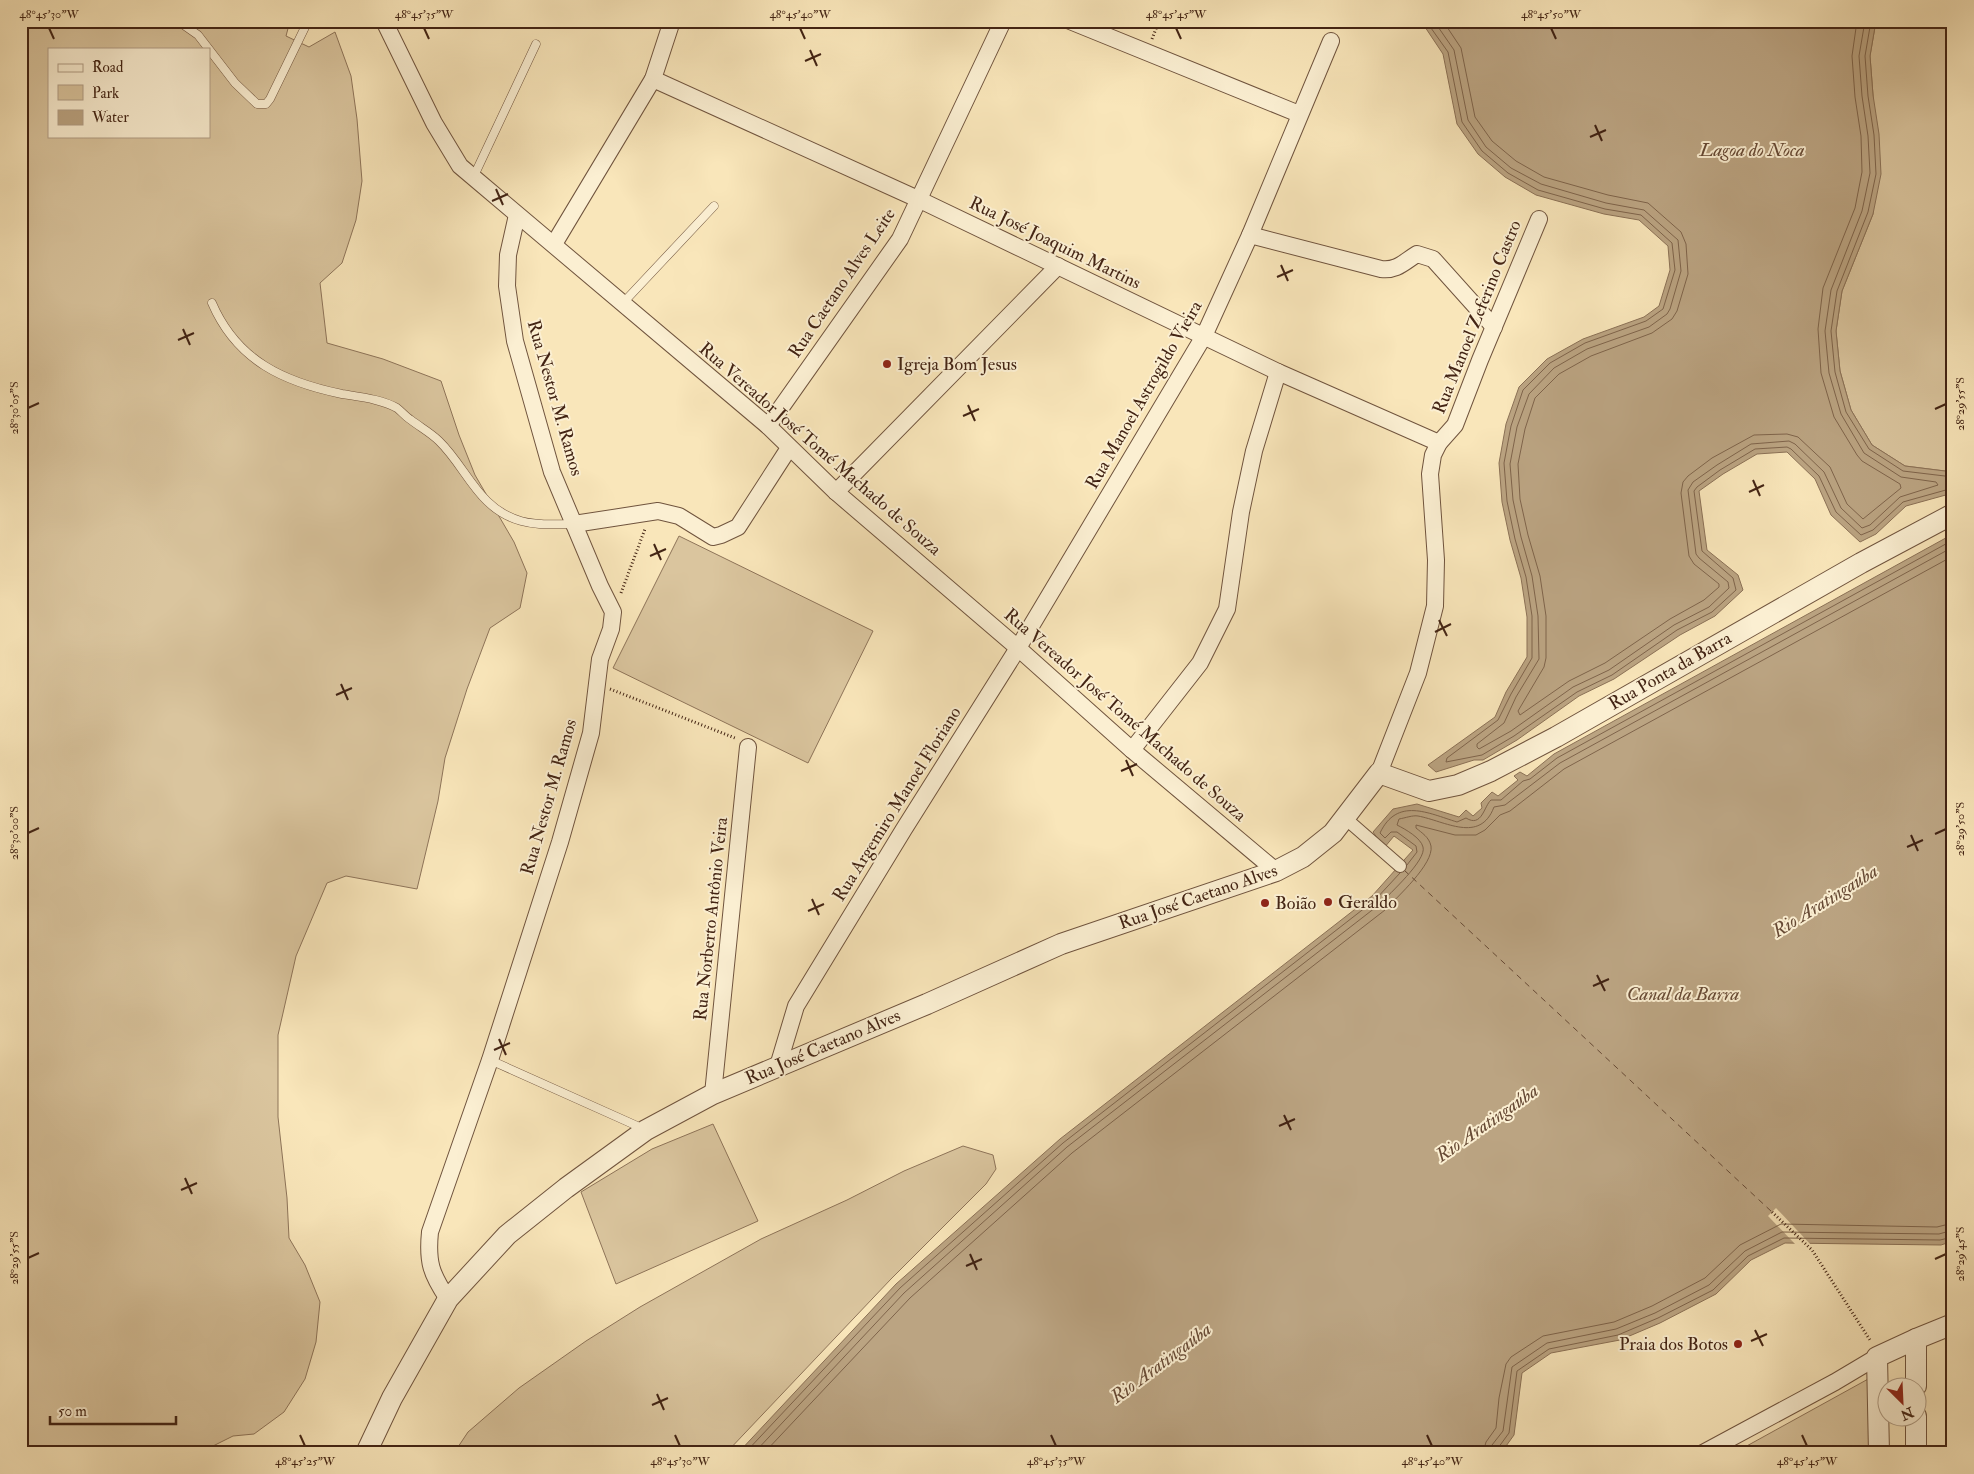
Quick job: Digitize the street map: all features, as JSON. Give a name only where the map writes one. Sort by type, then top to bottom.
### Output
[{"type":"street","name":"Rua Vereador José Tomé Machado de Souza","points":[[384,21],[434,123],[460,166],[768,426],[836,492],[1018,648],[1132,750],[1276,871]]},
{"type":"street","points":[[554,244],[653,79],[672,21]]},
{"type":"street","name":"Rua Caetano Alves Leite","points":[[768,426],[900,239],[920,200],[1002,21]]},
{"type":"street","points":[[1070,21],[1299,114]]},
{"type":"street","name":"Rua Manoel Astrogildo Vieira","points":[[1018,648],[1204,336],[1250,235],[1331,41]]},
{"type":"street","name":"Rua José Joaquim Martins","points":[[653,79],[920,200],[1278,372],[1439,443]]},
{"type":"street","name":"Rua Nestor M. Ramos","points":[[448,1299],[434,1279],[428,1253],[430,1232],[490,1060],[560,842],[591,733],[600,659],[611,629],[613,612],[552,472],[515,341],[507,286],[508,255],[517,215]]},
{"type":"street","name":"Rua Manoel Zeferino Castro","points":[[1379,773],[1418,673],[1435,606],[1436,560],[1430,474],[1433,455],[1439,443],[1455,425],[1538,219]]},
{"type":"street","points":[[1250,235],[1381,269],[1390,270],[1398,268],[1417,254],[1433,258],[1494,327]]},
{"type":"street","points":[[836,492],[1058,266]]},
{"type":"street","points":[[1132,750],[1200,663],[1227,609],[1241,512],[1254,451],[1278,372]]},
{"type":"street","points":[[574,524],[658,512],[679,516],[713,537],[721,535],[738,527],[789,448]]},
{"type":"street","name":"Rua Ponta da Barra","points":[[1379,773],[1428,791],[1458,784],[1491,771],[1556,737],[1861,563],[1953,514]]},
{"type":"street","name":"Rua Argemiro Manoel Floriano","points":[[778,1066],[796,1006],[1018,648]]},
{"type":"street","name":"Rua Norberto Antônio Veira","points":[[713,1094],[748,747]]},
{"type":"street","name":"Rua José Caetano Alves","points":[[366,1453],[392,1398],[448,1299],[507,1236],[566,1188],[646,1130],[713,1094],[927,1004],[1062,944],[1276,871],[1303,857],[1333,833],[1379,773]]},
{"type":"street","points":[[1344,818],[1400,866]]},
{"type":"street","points":[[1703,1453],[1877,1357],[1953,1324]]},
{"type":"street","points":[[1916,1339],[1916,1376]]},
{"type":"street","points":[[1877,1357],[1879,1453]]},
{"type":"street","points":[[1916,1426],[1916,1453]]},
{"type":"lane","points":[[178,21],[198,35],[208,48]]},
{"type":"lane","points":[[210,51],[235,83],[257,104],[266,104],[308,21]]},
{"type":"lane","points":[[473,178],[536,44]]},
{"type":"lane","points":[[622,304],[714,206]]},
{"type":"lane","points":[[212,304],[218,318],[237,344],[260,365],[303,385],[381,402],[396,408],[439,440],[476,491],[506,515],[537,524],[574,524]]},
{"type":"lane","points":[[490,1060],[646,1130]]},
{"type":"path","points":[[613,612],[652,512]]},
{"type":"path","points":[[596,684],[732,736],[748,747]]},
{"type":"path","points":[[1772,1212],[1812,1250],[1871,1342],[1877,1357]]},
{"type":"green space","points":[[21,21],[290,21],[286,36],[309,47],[335,32],[351,76],[362,181],[356,220],[342,263],[320,283],[327,343],[383,359],[441,381],[475,475],[514,542],[527,573],[520,608],[490,628],[467,689],[445,758],[438,801],[417,889],[346,876],[327,883],[296,956],[278,1035],[278,1117],[287,1198],[289,1238],[305,1265],[320,1302],[316,1342],[305,1379],[284,1412],[254,1434],[233,1436],[199,1453],[21,1453]]},
{"type":"green space","points":[[1876,21],[1953,21],[1953,472],[1905,466],[1872,445],[1851,410],[1840,371],[1836,331],[1842,291],[1873,214],[1873,95],[1870,56]]},
{"type":"green space","points":[[679,536],[873,631],[808,763],[613,668]]},
{"type":"green space","points":[[713,1124],[758,1221],[616,1284],[581,1192],[652,1149]]},
{"type":"green space","points":[[963,1146],[993,1155],[996,1169],[986,1184],[891,1279],[726,1453],[454,1453],[468,1432],[519,1388],[586,1341],[640,1307],[761,1239],[847,1200],[904,1171]]},
{"type":"green space","points":[[1870,1378],[1873,1453],[1734,1453]]},
{"type":"water","name":"Lagoa do Noca","points":[[1415,21],[1876,21],[1870,56],[1879,134],[1881,174],[1873,214],[1842,291],[1836,331],[1840,371],[1851,410],[1872,445],[1905,466],[1953,472],[1953,493],[1906,506],[1876,534],[1860,542],[1831,515],[1815,479],[1787,452],[1757,454],[1699,491],[1707,550],[1738,575],[1743,590],[1715,616],[1680,635],[1614,679],[1579,696],[1517,740],[1483,760],[1474,760],[1436,772],[1428,765],[1495,717],[1506,692],[1527,657],[1527,617],[1521,578],[1502,502],[1499,463],[1506,424],[1519,387],[1547,359],[1583,339],[1644,317],[1659,306],[1670,270],[1668,246],[1639,220],[1604,214],[1536,195],[1505,177],[1478,154],[1457,124],[1443,54],[1423,24]]},
{"type":"water","name":"Canal da Barra","points":[[1953,534],[1953,1241],[1941,1245],[1785,1243],[1751,1260],[1716,1294],[1660,1323],[1620,1340],[1551,1353],[1522,1373],[1514,1435],[1501,1453],[738,1453],[896,1284],[1060,1139],[1372,896],[1413,850],[1394,836],[1384,848],[1373,832],[1393,809],[1417,804],[1459,817],[1466,810],[1473,816],[1482,808],[1481,803],[1492,792],[1498,796],[1518,780],[1514,776],[1520,772],[1527,776],[1554,754]]},
{"type":"pier","points":[[1776,1208],[1812,1246],[1796,1245],[1768,1216]]},
{"type":"ferry route","points":[[1404,870],[1772,1212]]},
{"type":"place","name":"Igreja Bom Jesus","points":[[887,364]]},
{"type":"place","name":"Geraldo","points":[[1328,902]]},
{"type":"place","name":"Boião","points":[[1265,903]]},
{"type":"place","name":"Praia dos Botos","points":[[1738,1344]]},
{"type":"water label","name":"Rio Aratingaúba","points":[[1825,901]]},
{"type":"water label","name":"Rio Aratingaúba","points":[[1487,1123]]},
{"type":"water label","name":"Rio Aratingaúba","points":[[1161,1363]]}]
